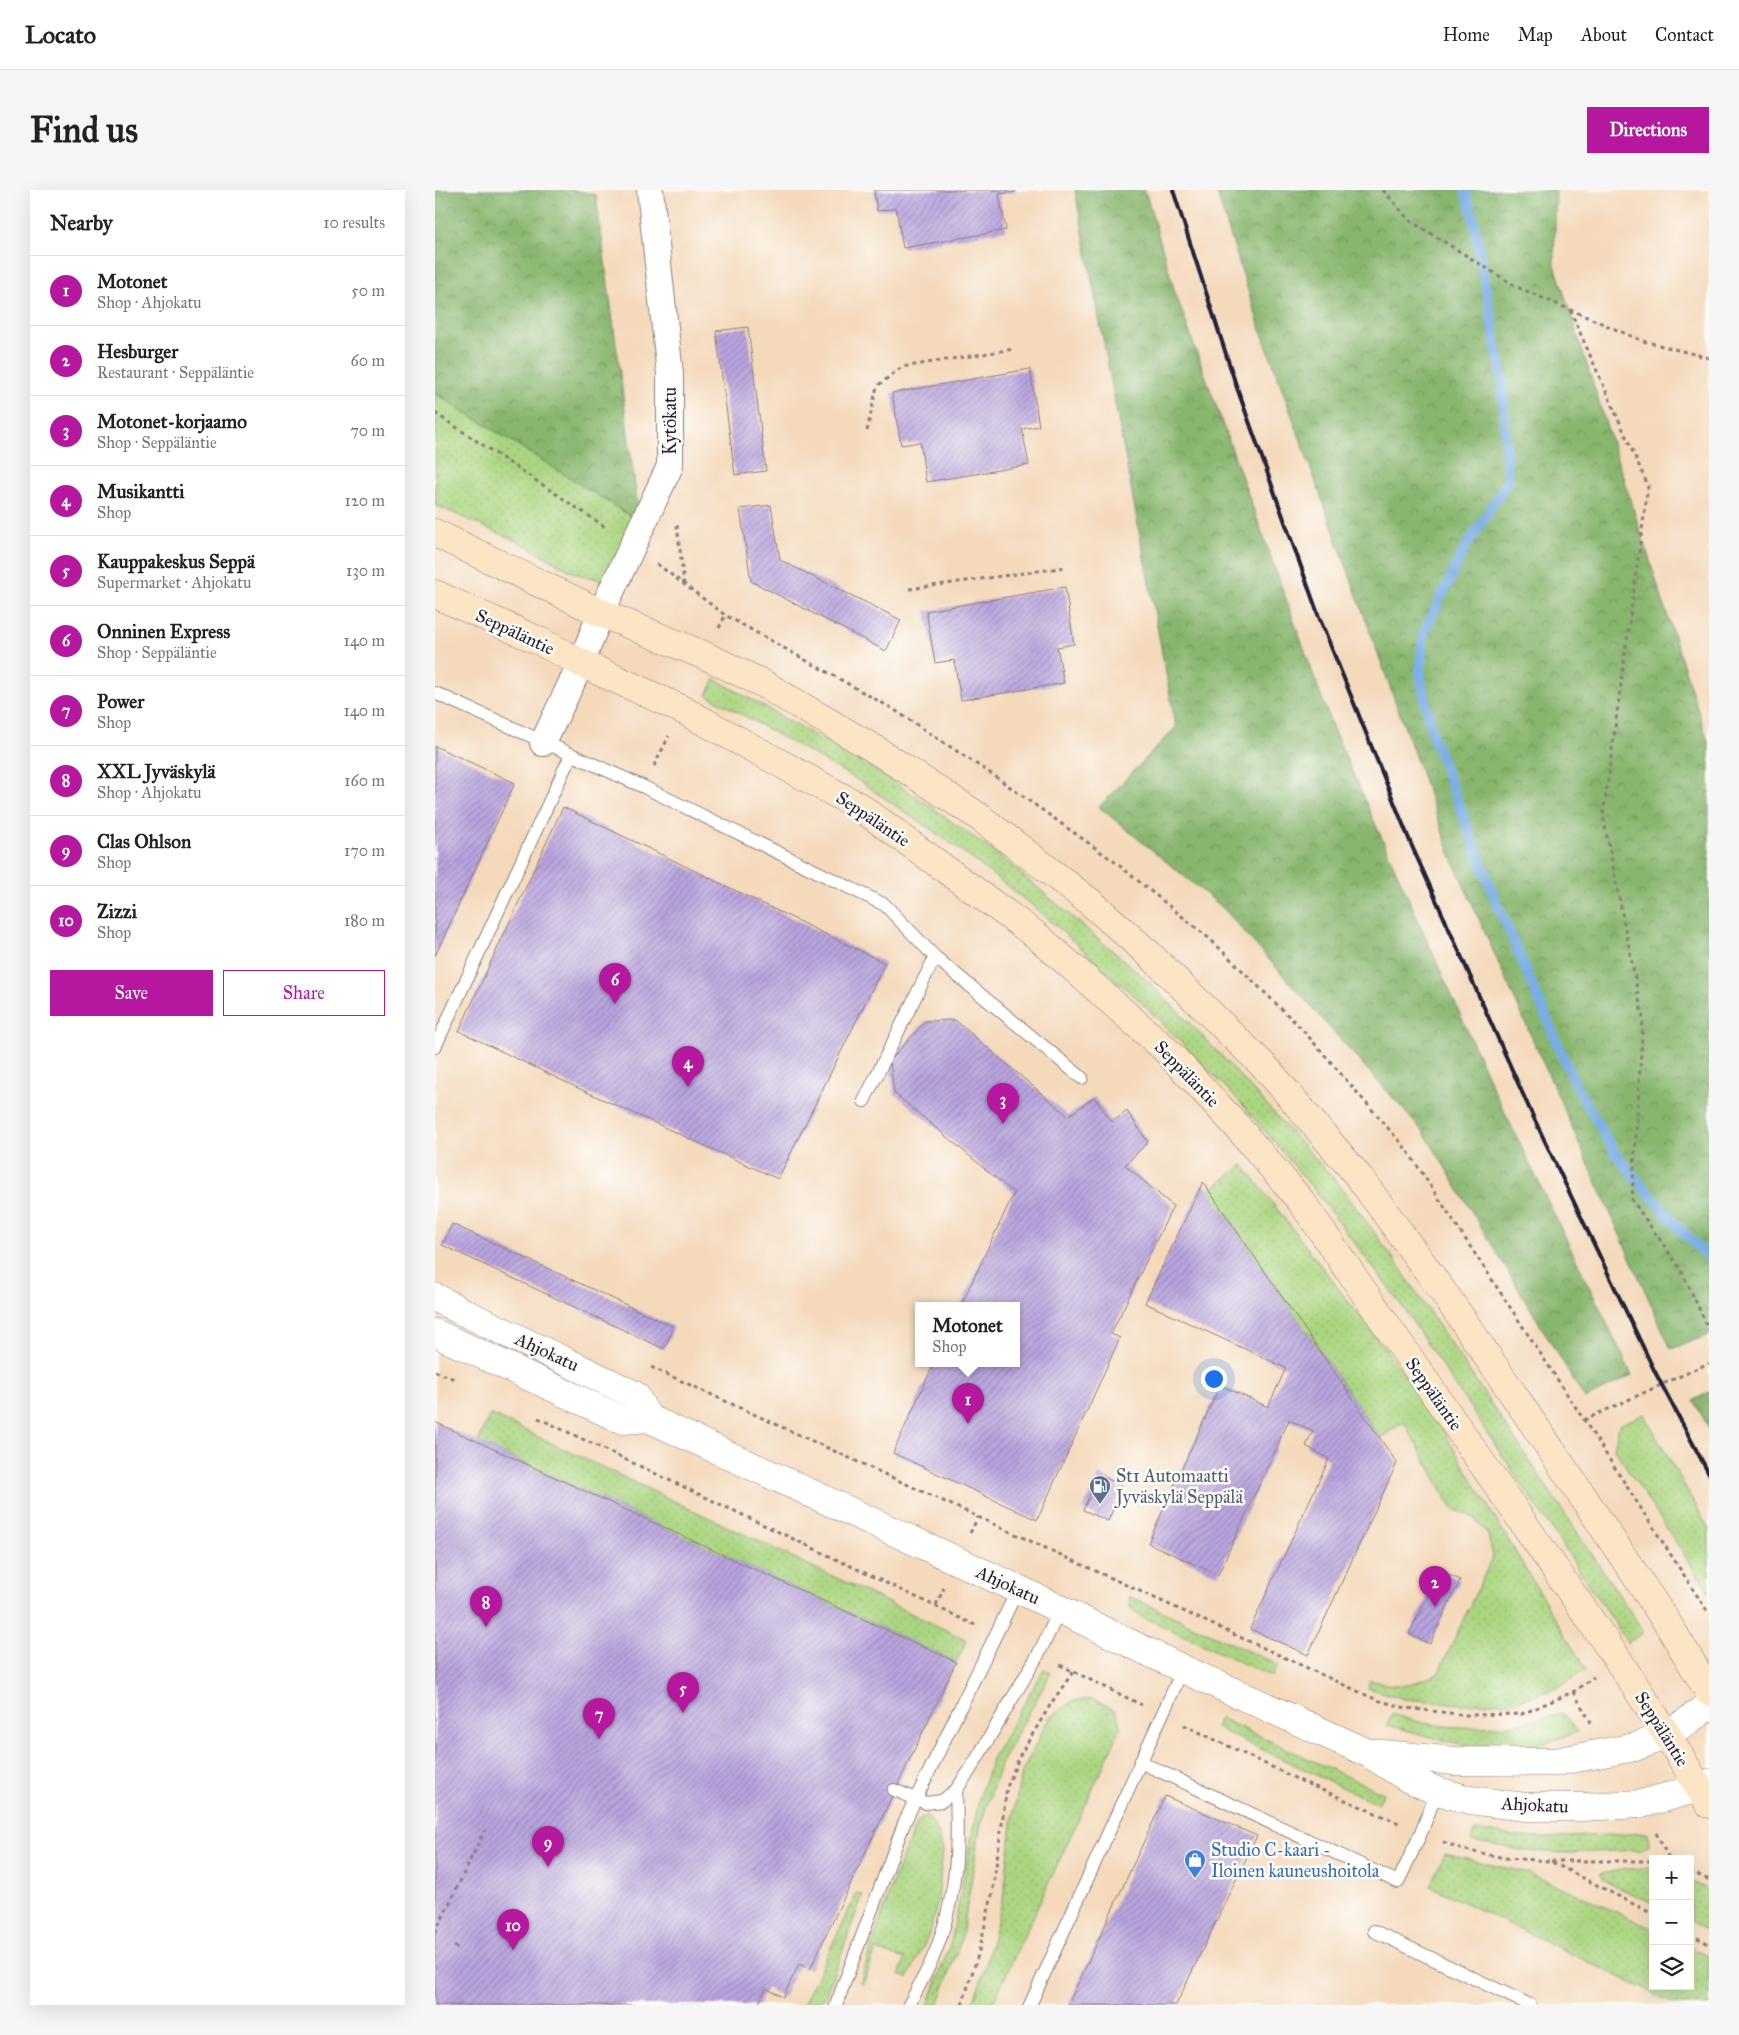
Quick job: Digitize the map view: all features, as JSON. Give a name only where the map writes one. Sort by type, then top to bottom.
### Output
[{"type":"main road","points":[[435,533],[601,613],[707,656],[760,682],[873,748],[978,816],[1090,902],[1149,954],[1267,1069],[1359,1177],[1449,1300],[1577,1488],[1670,1628],[1709,1692]]},
{"type":"main road","name":"Seppäläntie","points":[[435,594],[681,709],[860,807],[1037,936],[1164,1048],[1235,1124],[1301,1201],[1618,1660],[1706,1791]]},
{"type":"street","name":"Kytökatu","points":[[543,742],[670,466],[670,374],[650,190]]},
{"type":"street","name":"Ahjokatu","points":[[435,1297],[635,1395],[648,1418]]},
{"type":"street","name":"Ahjokatu","points":[[435,1333],[623,1420],[648,1418],[1018,1589],[1183,1669],[1368,1753],[1409,1779],[1437,1791],[1470,1800],[1525,1807],[1641,1804],[1706,1791]]},
{"type":"street","name":"Ahjokatu","points":[[1368,1753],[1455,1761],[1555,1762],[1635,1747],[1667,1735],[1709,1706]]},
{"type":"lane","points":[[435,693],[644,787],[885,906],[935,957],[1081,1078]]},
{"type":"lane","points":[[435,1047],[571,755]]},
{"type":"lane","points":[[864,1102],[935,957]]},
{"type":"lane","points":[[836,2005],[905,1821],[1018,1589]]},
{"type":"lane","points":[[894,1790],[926,1803],[942,1801],[956,1790],[970,1770],[1038,1655],[1060,1610]]},
{"type":"lane","points":[[1030,2005],[1183,1669]]},
{"type":"lane","points":[[1140,1762],[1398,1882],[1421,1833],[1437,1791]]},
{"type":"lane","points":[[909,2005],[939,1944],[952,1899],[957,1864],[956,1790]]},
{"type":"lane","points":[[1374,1931],[1530,2005]]},
{"type":"path","points":[[1383,190],[1409,220],[1517,287],[1643,341],[1709,358]]},
{"type":"path","points":[[1570,310],[1649,486],[1603,816],[1643,1018],[1632,1200],[1681,1270],[1709,1330]]},
{"type":"path","points":[[867,431],[877,386],[902,367],[1014,349]]},
{"type":"path","points":[[909,589],[1067,567]]},
{"type":"path","points":[[1584,1420],[1709,1363]]},
{"type":"path","points":[[650,1366],[1377,1700],[1406,1708],[1466,1715],[1522,1714],[1573,1692],[1618,1660]]},
{"type":"path","points":[[962,2005],[978,1955],[992,1895],[1007,1787],[1020,1755],[1051,1702],[1073,1672]]},
{"type":"path","points":[[435,1933],[485,1830]]},
{"type":"path","points":[[1551,1861],[1649,1861]]},
{"type":"path","points":[[1694,1873],[1709,1880]]},
{"type":"path","points":[[1694,1936],[1709,1944]]},
{"type":"path","points":[[454,1946],[460,1949]]},
{"type":"green space","points":[[435,190],[574,190],[596,195],[640,522],[435,393]]},
{"type":"green space","points":[[1075,190],[1145,190],[1175,292],[1333,729],[1492,1086],[1632,1375],[1585,1399],[1425,1134],[1222,907],[1099,807],[1176,727]]},
{"type":"green space","points":[[1216,190],[1556,190],[1554,262],[1709,745],[1709,1335],[1671,1349],[1453,861],[1259,325]]},
{"type":"green space","points":[[435,393],[640,522],[608,582],[574,573],[523,544],[435,505]]},
{"type":"green space","points":[[715,679],[860,761],[920,799],[1001,857],[1146,979],[1215,1049],[1338,1183],[1396,1262],[1644,1632],[1628,1643],[1400,1303],[1316,1192],[1241,1103],[1142,1003],[1036,908],[952,844],[853,777],[707,695]]},
{"type":"green space","points":[[1243,1165],[1424,1399],[1586,1670],[1557,1688],[1515,1702],[1462,1704],[1405,1699],[1368,1688],[1370,1680],[1380,1683],[1404,1685],[1438,1674],[1493,1556],[1488,1535],[1474,1518],[1452,1508],[1404,1422],[1380,1438],[1209,1191]]},
{"type":"green space","points":[[1709,1392],[1709,1429],[1694,1400]]},
{"type":"green space","points":[[490,1414],[967,1640],[956,1662],[478,1442]]},
{"type":"green space","points":[[1644,1414],[1709,1529],[1709,1592],[1614,1449],[1619,1425]]},
{"type":"green space","points":[[1129,1596],[1278,1665],[1272,1677],[1137,1614],[1130,1607]]},
{"type":"green space","points":[[1044,1669],[1051,1673],[1001,1763],[981,1823],[961,1941],[938,2005],[928,2005],[951,1942],[979,1799],[992,1759]]},
{"type":"green space","points":[[1093,1699],[1116,1711],[1121,1728],[992,2005],[972,2005],[985,1969],[1004,1894],[1013,1815],[1022,1772],[1049,1718],[1073,1701]]},
{"type":"green space","points":[[1562,1713],[1578,1732],[1545,1743],[1505,1749],[1485,1748],[1445,1741],[1387,1725],[1392,1714],[1429,1724],[1480,1727],[1513,1724]]},
{"type":"green space","points":[[1220,1718],[1383,1793],[1378,1804],[1216,1728]]},
{"type":"green space","points":[[926,1814],[937,1830],[943,1850],[938,1900],[929,1935],[908,1978],[899,1975],[905,1959],[876,1950],[863,1984],[860,1983],[893,1881],[916,1824]]},
{"type":"green space","points":[[1476,1830],[1518,1837],[1544,1838],[1648,1833],[1649,1845],[1641,1850],[1568,1853],[1526,1851],[1471,1841]]},
{"type":"green space","points":[[1445,1854],[1528,1873],[1575,1893],[1649,1927],[1649,1990],[1694,1990],[1694,1949],[1709,1956],[1709,2005],[1678,2005],[1430,1886]]},
{"type":"green space","points":[[1649,1868],[1649,1901],[1607,1882],[1600,1874],[1626,1869]]},
{"type":"green space","points":[[1694,1883],[1709,1892],[1709,1930],[1694,1923]]},
{"type":"green space","points":[[857,1893],[863,1895],[825,1998],[803,2005]]},
{"type":"building","points":[[874,190],[1016,190],[1016,192],[999,194],[1006,230],[903,248],[896,208],[877,211]]},
{"type":"building","points":[[748,327],[766,471],[735,475],[716,331]]},
{"type":"building","points":[[1030,369],[1039,426],[1022,429],[1029,465],[926,482],[920,442],[901,445],[892,393]]},
{"type":"building","points":[[771,505],[780,560],[901,620],[886,651],[751,581],[740,509]]},
{"type":"building","points":[[1065,587],[1074,644],[1057,647],[1064,683],[961,700],[954,660],[935,663],[926,611]]},
{"type":"building","points":[[435,746],[515,783],[435,956]]},
{"type":"building","points":[[563,807],[885,963],[778,1179],[580,1089],[459,1031]]},
{"type":"building","points":[[955,1020],[1068,1116],[1094,1097],[1112,1122],[1127,1111],[1148,1142],[1125,1165],[1173,1206],[1111,1334],[1120,1338],[1037,1520],[893,1453],[932,1367],[1020,1367],[1020,1302],[962,1302],[1014,1193],[894,1093],[890,1061],[925,1021]]},
{"type":"building","points":[[1203,1182],[1397,1463],[1308,1655],[1250,1629],[1329,1459],[1306,1446],[1313,1431],[1289,1420],[1218,1575],[1148,1543],[1220,1385],[1268,1407],[1286,1368],[1145,1303]]},
{"type":"building","points":[[452,1224],[674,1327],[664,1349],[442,1245]]},
{"type":"building","points":[[435,1422],[956,1662],[810,1969],[799,1964],[783,1997],[766,1988],[758,2005],[435,2005]]},
{"type":"building","points":[[1099,1475],[1123,1486],[1108,1521],[1083,1510]]},
{"type":"building","points":[[1440,1571],[1460,1580],[1430,1644],[1409,1634]]},
{"type":"building","points":[[1165,1796],[1257,1836],[1176,2005],[1068,2005]]},
{"type":"waterway","points":[[1465,190],[1473,216],[1502,378],[1508,481],[1464,550],[1423,634],[1420,676],[1433,737],[1493,894],[1574,1082],[1617,1156],[1674,1223],[1709,1258]]},
{"type":"railway","points":[[1173,190],[1236,385],[1319,617],[1411,844],[1530,1110],[1655,1372],[1709,1474]]},
{"type":"place","name":"Onninen Express","points":[[615,1004]]},
{"type":"place","name":"Musikantti","points":[[688,1087]]},
{"type":"place","name":"Motonet-korjaamo","points":[[1003,1124]]},
{"type":"place","name":"Motonet","points":[[968,1424]]},
{"type":"place","name":"St1 Automaatti Jyväskylä Seppälä","points":[[1100,1505]]},
{"type":"place","name":"Hesburger","points":[[1435,1607]]},
{"type":"place","name":"XXL Jyväskylä","points":[[486,1627]]},
{"type":"place","name":"Kauppakeskus Seppä","points":[[683,1713]]},
{"type":"place","name":"Power","points":[[599,1739]]},
{"type":"place","name":"Clas Ohlson","points":[[548,1867]]},
{"type":"place","name":"Studio C-kaari - Iloinen kauneushoitola","points":[[1195,1879]]},
{"type":"place","name":"Zizzi","points":[[513,1950]]}]
